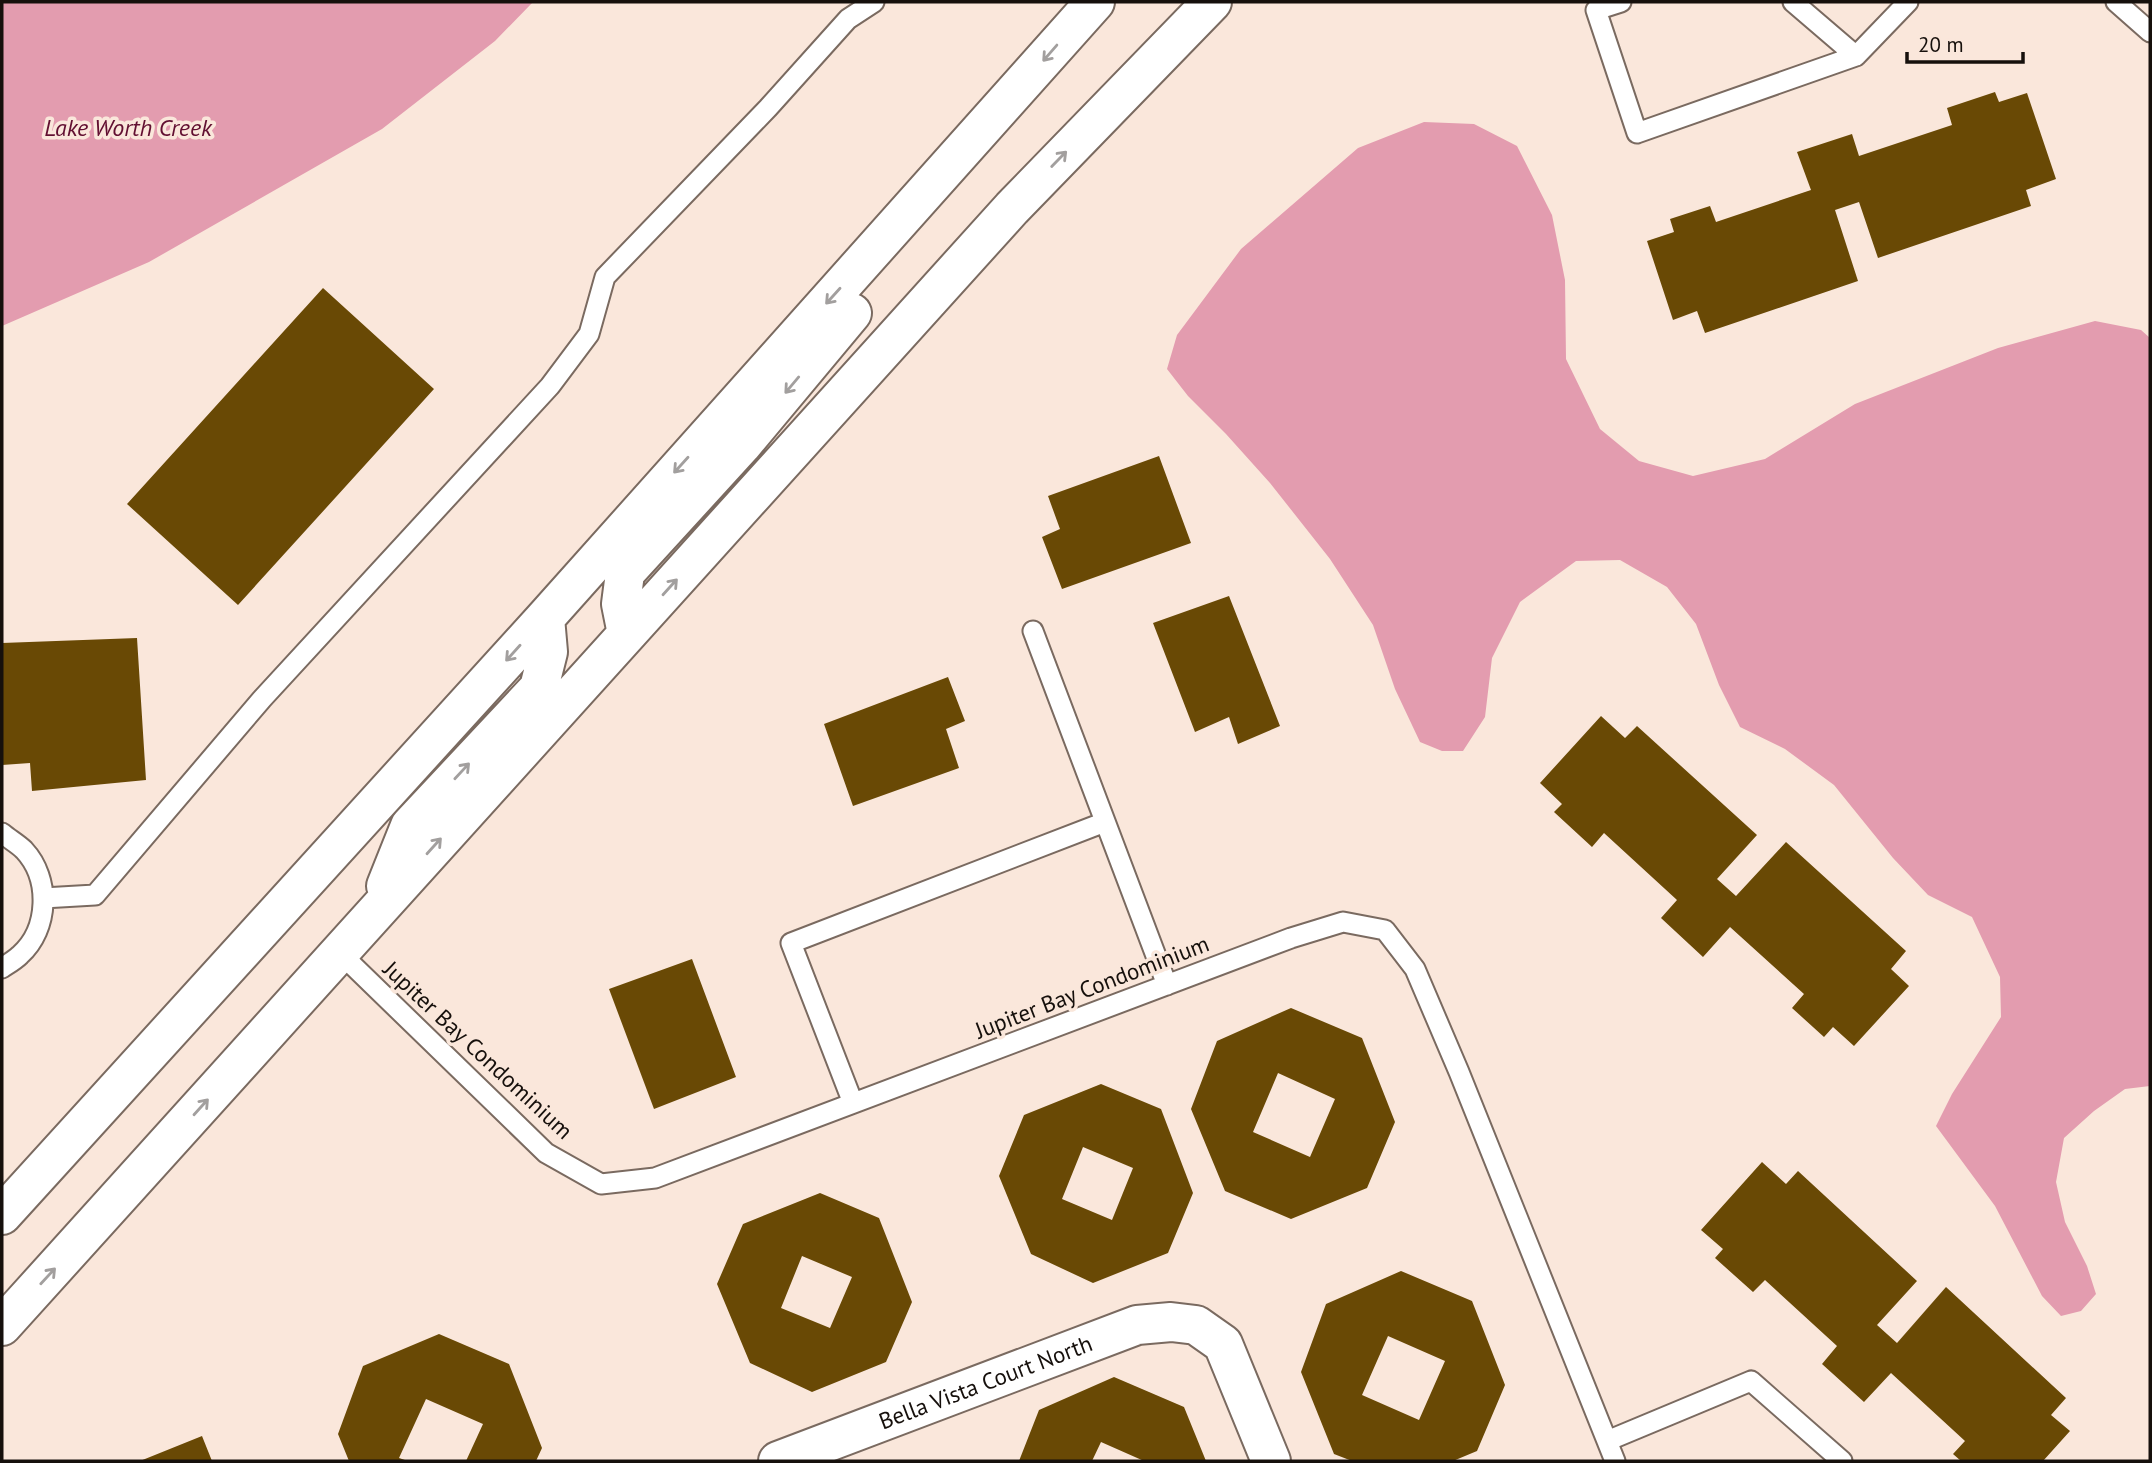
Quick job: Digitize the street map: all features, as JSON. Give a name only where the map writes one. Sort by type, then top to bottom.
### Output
[{"type":"main road","points":[[2,1215],[545,618],[1095,2]]},
{"type":"main road","points":[[2,1326],[1012,208],[1212,2]]},
{"type":"main road","points":[[627,634],[621,604],[625,573],[741,444],[883,276],[962,152]]},
{"type":"main road","points":[[376,910],[410,826],[538,688],[548,652],[545,618]]},
{"type":"main road","name":"Bella Vista Court North","points":[[778,1461],[1137,1325],[1171,1322],[1196,1325],[1223,1344],[1271,1461]]},
{"type":"lane","points":[[43,898],[95,895],[262,699],[550,386],[589,334],[606,277],[768,108],[848,19],[874,2]]},
{"type":"lane","points":[[1622,2],[1596,10],[1637,133],[1856,56],[1908,2]]},
{"type":"lane","points":[[1793,2],[1856,56]]},
{"type":"lane","points":[[2116,2],[2150,32]]},
{"type":"lane","points":[[1033,631],[1167,985]]},
{"type":"lane","points":[[853,1103],[791,943],[1105,822]]},
{"type":"lane","points":[[2,833],[23,849],[33,863],[42,887],[44,906],[38,932],[21,955],[2,968]]},
{"type":"lane","name":"Jupiter Bay Condominium","points":[[340,953],[546,1153],[601,1184],[655,1178],[1291,938],[1343,922],[1385,930],[1415,969],[1615,1461]]},
{"type":"lane","points":[[1607,1441],[1751,1381],[1842,1461]]},
{"type":"water","name":"Lake Worth Creek","points":[[2,2],[533,2],[495,41],[382,129],[149,262],[2,326]]},
{"type":"water","points":[[1424,122],[1474,124],[1517,146],[1552,215],[1565,280],[1566,359],[1600,429],[1639,461],[1693,476],[1765,459],[1855,404],[1998,348],[2095,321],[2141,330],[2150,338],[2150,1086],[2125,1089],[2094,1111],[2064,1138],[2056,1182],[2065,1222],[2087,1266],[2096,1294],[2081,1311],[2061,1316],[2042,1296],[1995,1206],[1936,1126],[1952,1094],[2001,1017],[2000,977],[1972,917],[1928,895],[1893,858],[1834,785],[1785,749],[1740,727],[1719,685],[1696,624],[1667,587],[1620,560],[1576,561],[1520,602],[1492,658],[1485,717],[1463,751],[1442,751],[1420,742],[1395,689],[1373,625],[1330,559],[1270,483],[1188,396],[1167,369],[1177,335],[1241,249],[1358,148]]},
{"type":"building","points":[[1995,92],[1999,102],[2027,93],[2056,179],[2026,190],[2031,206],[1878,258],[1859,202],[1835,210],[1858,281],[1705,333],[1697,311],[1673,320],[1647,241],[1674,232],[1670,219],[1710,206],[1716,222],[1811,190],[1797,152],[1852,134],[1859,156],[1952,125],[1947,108]]},
{"type":"building","points":[[323,288],[434,389],[238,605],[127,504]]},
{"type":"building","points":[[1159,456],[1191,543],[1062,589],[1042,537],[1060,529],[1048,496]]},
{"type":"building","points":[[1229,596],[1280,726],[1238,744],[1229,717],[1195,732],[1153,623]]},
{"type":"building","points":[[137,638],[146,780],[32,791],[30,763],[2,765],[2,643]]},
{"type":"building","points":[[948,677],[965,721],[946,729],[959,768],[853,806],[824,724]]},
{"type":"building","points":[[1601,716],[1625,738],[1637,726],[1757,835],[1717,879],[1736,896],[1786,842],[1906,951],[1891,969],[1909,986],[1854,1046],[1833,1027],[1824,1037],[1792,1008],[1804,994],[1730,927],[1703,957],[1661,918],[1677,900],[1604,833],[1592,847],[1554,812],[1562,804],[1540,783]]},
{"type":"building","points":[[692,959],[736,1077],[654,1109],[609,989]]},
{"type":"building","points":[[1291,1008],[1362,1038],[1395,1122],[1367,1188],[1291,1219],[1225,1191],[1191,1109],[1217,1041]],"holes":[[[1278,1073],[1335,1099],[1310,1157],[1253,1132]]]},
{"type":"building","points":[[1101,1084],[1161,1109],[1193,1193],[1168,1253],[1093,1283],[1031,1254],[999,1176],[1024,1115]],"holes":[[[1083,1147],[1133,1168],[1112,1220],[1062,1199]]]},
{"type":"building","points":[[1762,1162],[1786,1184],[1798,1171],[1917,1281],[1877,1325],[1897,1343],[1946,1287],[2066,1398],[2051,1415],[2070,1431],[2043,1461],[1961,1461],[1953,1454],[1965,1441],[1891,1373],[1864,1402],[1822,1364],[1837,1346],[1765,1280],[1753,1292],[1715,1258],[1723,1249],[1701,1230]]},
{"type":"building","points":[[820,1193],[879,1218],[912,1302],[886,1362],[812,1392],[750,1363],[717,1284],[743,1224]],"holes":[[[802,1256],[852,1277],[830,1328],[781,1308]]]},
{"type":"building","points":[[1401,1271],[1472,1301],[1505,1385],[1477,1451],[1453,1461],[1352,1461],[1334,1454],[1301,1372],[1326,1304]],"holes":[[[1388,1336],[1445,1361],[1419,1420],[1362,1395]]]},
{"type":"building","points":[[439,1334],[509,1364],[542,1448],[536,1461],[466,1461],[483,1424],[426,1399],[399,1458],[408,1461],[349,1461],[338,1434],[363,1366]]},
{"type":"building","points":[[1114,1377],[1184,1407],[1206,1461],[1144,1461],[1101,1442],[1092,1461],[1019,1461],[1039,1410]]},
{"type":"building","points":[[202,1436],[212,1461],[140,1461]]}]
